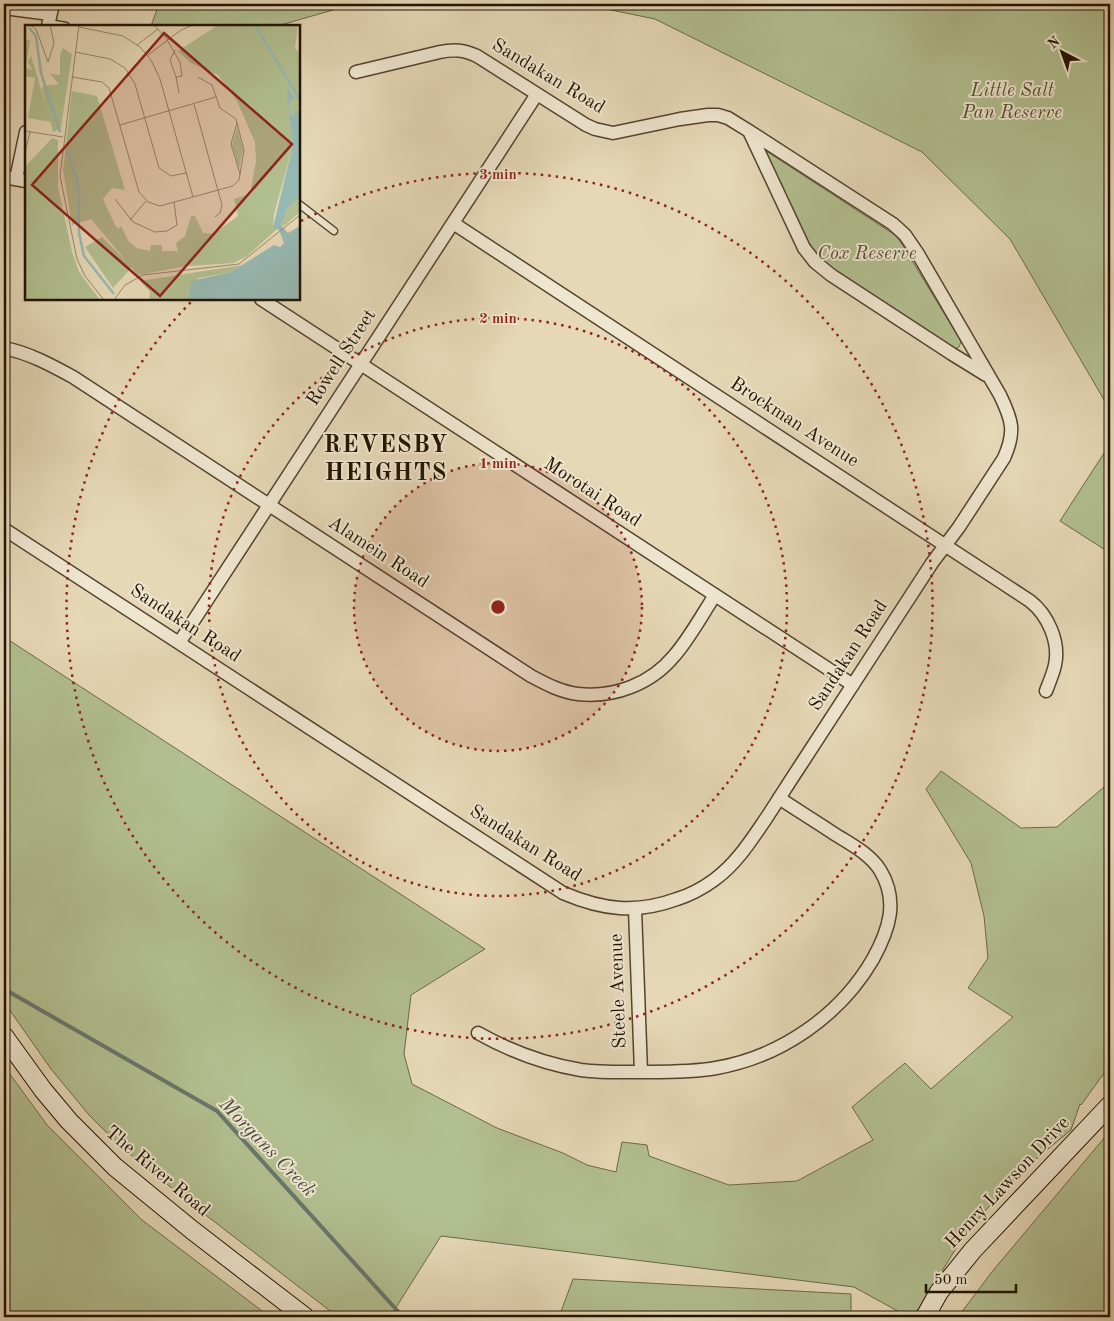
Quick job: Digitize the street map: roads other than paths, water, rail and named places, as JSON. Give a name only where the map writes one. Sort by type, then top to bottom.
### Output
[{"type":"main road","name":"The River Road","points":[[4,1036],[43,1090],[69,1121],[115,1167],[170,1213],[305,1317]]},
{"type":"main road","name":"Henry Lawson Drive","points":[[924,1317],[939,1292],[973,1250],[1110,1106]]},
{"type":"street","points":[[4,8],[50,17]]},
{"type":"street","name":"Sandakan Road","points":[[4,528],[564,893],[611,908],[634,909],[651,907],[699,890],[727,870],[740,856],[932,563],[1004,458],[1012,434],[1007,408],[905,234],[893,224],[728,118],[708,115],[680,119],[627,131],[604,132],[586,125],[486,61],[460,50],[440,52],[356,72]]},
{"type":"street","name":"Rowell Street","points":[[179,643],[537,94]]},
{"type":"street","name":"Sandakan Road","points":[[749,131],[801,242],[815,262],[831,275],[989,376]]},
{"type":"street","points":[[15,179],[25,136]]},
{"type":"street","name":"Brockman Avenue","points":[[453,223],[1038,607],[1052,632],[1056,650],[1056,663],[1046,691]]},
{"type":"street","name":"Morotai Road","points":[[264,300],[853,685]]},
{"type":"street","name":"Alamein Road","points":[[4,348],[32,357],[74,377],[532,676],[561,690],[578,694],[617,692],[649,679],[675,656],[715,595]]},
{"type":"street","points":[[478,1034],[514,1051],[565,1066],[598,1072],[681,1072],[717,1068],[750,1059],[786,1044],[814,1025],[835,1008],[860,979],[877,951],[890,921],[890,894],[880,871],[866,854],[779,798]]},
{"type":"street","name":"Steele Avenue","points":[[634,909],[641,1072]]},
{"type":"lane","points":[[50,17],[64,25]]},
{"type":"lane","points":[[300,205],[334,230]]},
{"type":"waterway","name":"Morgans Creek","points":[[4,989],[217,1111],[403,1317]]},
{"type":"district","name":"REVESBY HEIGHTS","points":[[386,460]]},
{"type":"park label","name":"Little Salt Pan Reserve","points":[[1012,102]]},
{"type":"park label","name":"Cox Reserve","points":[[867,254]]}]
